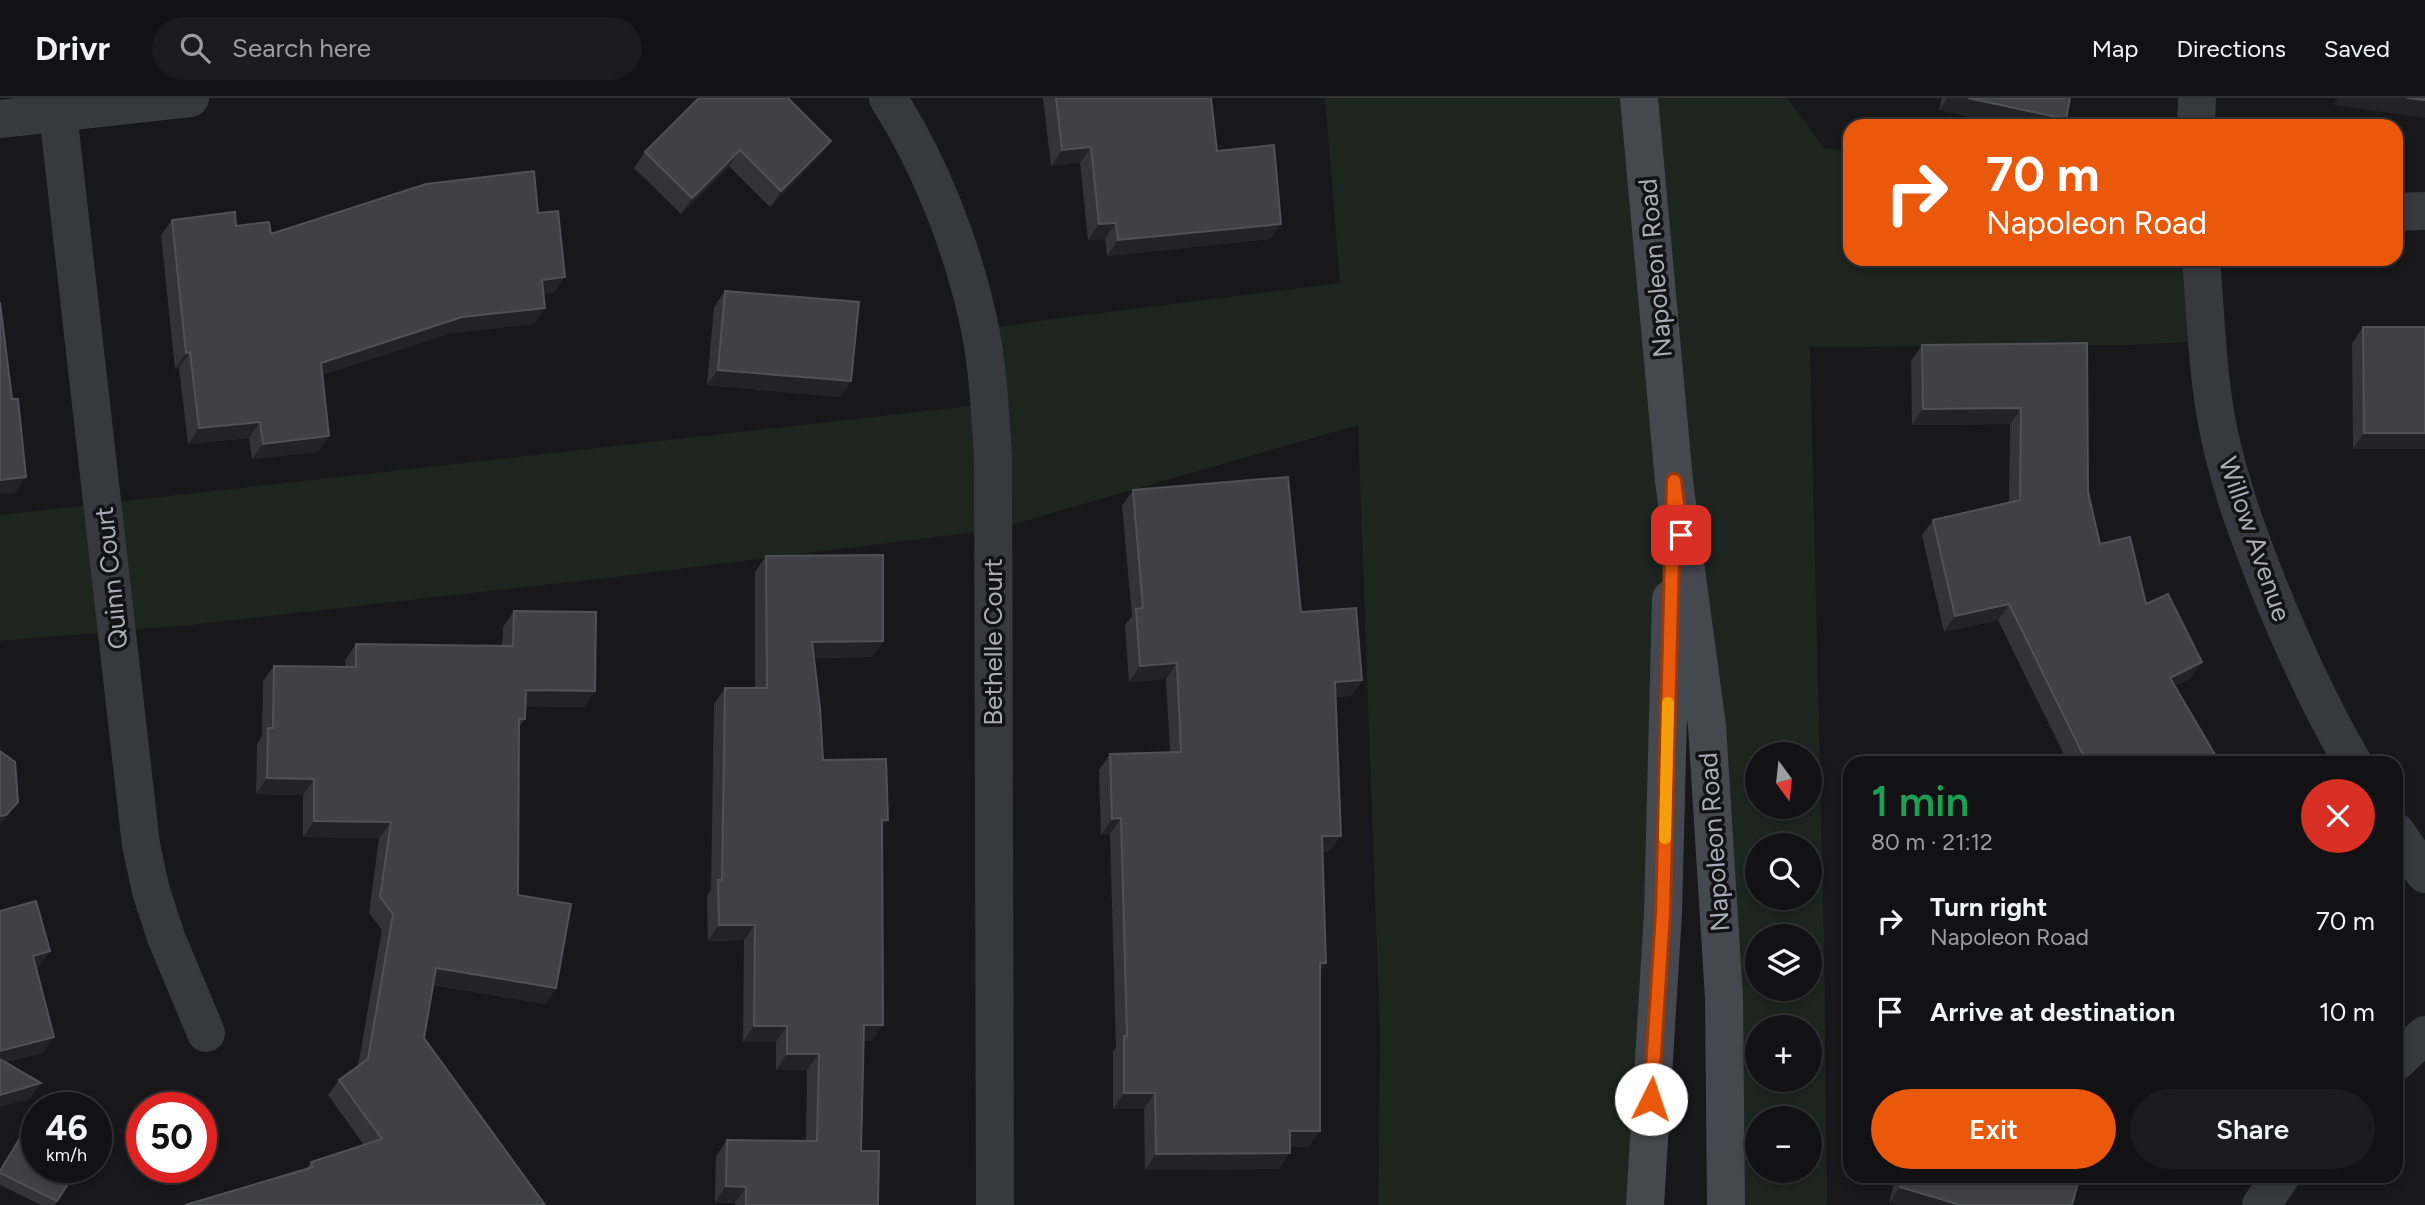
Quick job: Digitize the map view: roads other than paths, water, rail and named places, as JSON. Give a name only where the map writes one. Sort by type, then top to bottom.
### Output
[{"type":"main road","name":"Napoleon Road","points":[[1639,98],[1674,481],[1707,726],[1724,998],[1726,1205]]},
{"type":"main road","name":"Napoleon Road","points":[[1645,1205],[1663,913],[1674,481]]},
{"type":"street","points":[[0,120],[190,98]]},
{"type":"street","name":"Bethelle Court","points":[[888,98],[940,200],[964,268],[978,321],[986,370],[993,457],[995,1205]]},
{"type":"street","points":[[2196,119],[2197,98]]},
{"type":"street","name":"Quinn Court","points":[[58,113],[141,845],[151,891],[166,937],[206,1033]]},
{"type":"street","points":[[2403,212],[2425,211]]},
{"type":"street","name":"Willow Avenue","points":[[2202,266],[2210,377],[2218,428],[2232,487],[2251,542],[2306,675],[2349,756]]},
{"type":"street","points":[[2403,842],[2425,874]]},
{"type":"street","points":[[2403,1055],[2425,1035]]},
{"type":"street","points":[[2261,1205],[2276,1183]]}]
